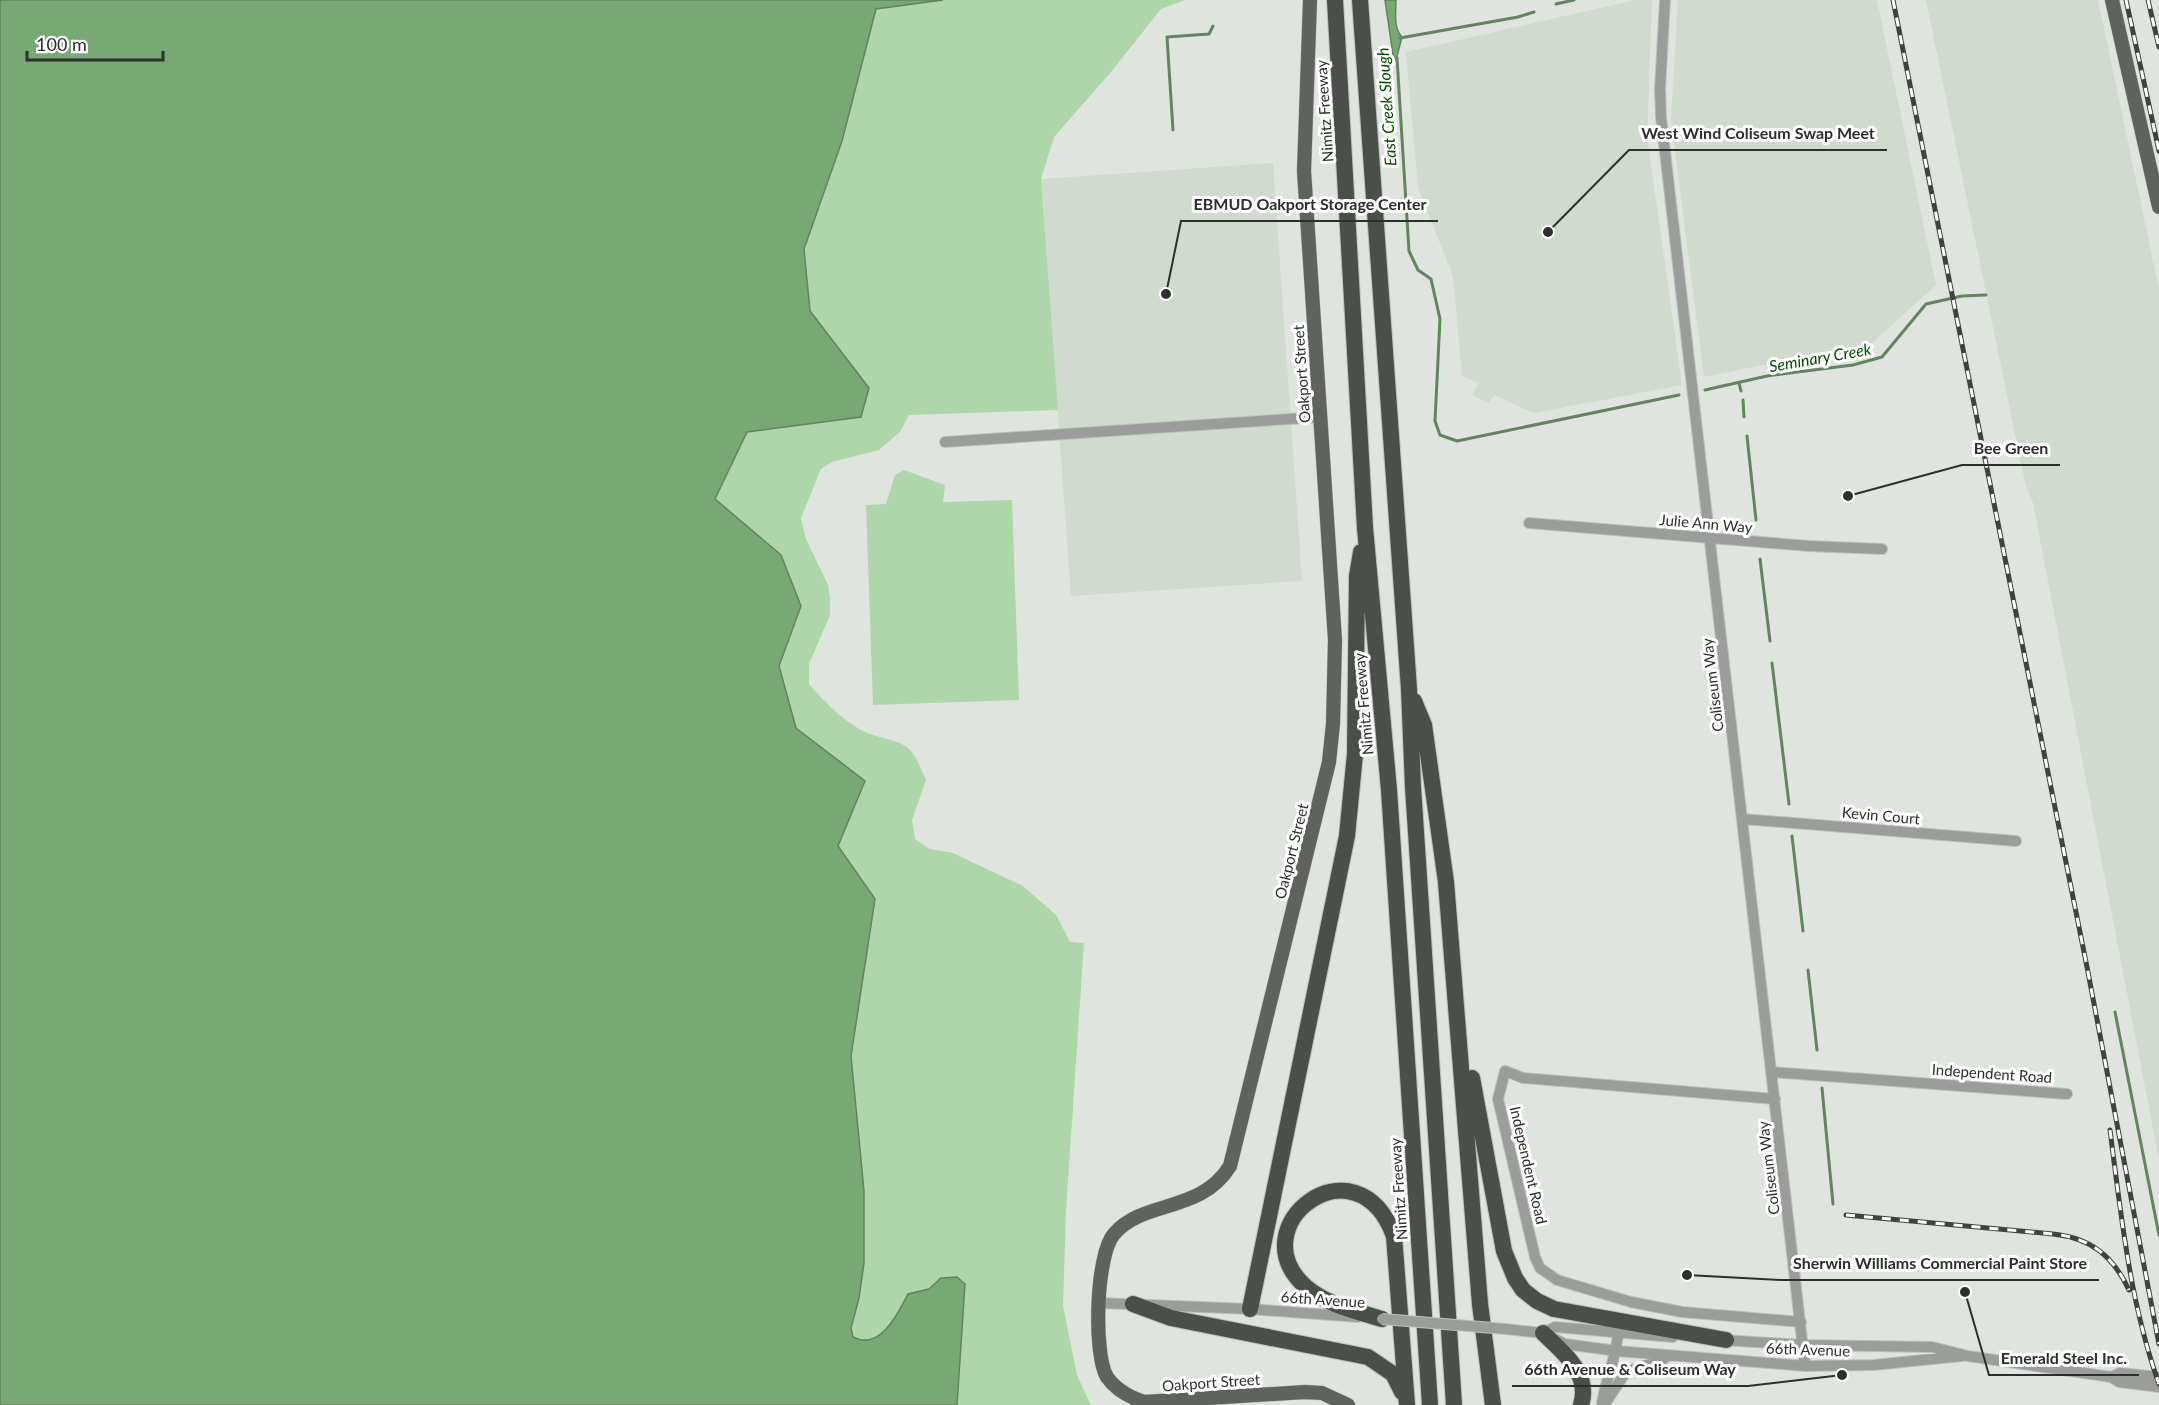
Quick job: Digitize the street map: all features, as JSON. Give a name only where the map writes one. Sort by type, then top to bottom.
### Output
[{"type":"highway","name":"Nimitz Freeway","points":[[1335,0],[1365,528],[1389,790],[1430,1405]]},
{"type":"highway","points":[[1360,0],[1409,688],[1413,799],[1455,1405]]},
{"type":"highway","points":[[1250,1309],[1347,836],[1355,754],[1357,576],[1365,528]]},
{"type":"highway","points":[[1409,688],[1424,725],[1446,882],[1460,1030],[1480,1304],[1493,1405]]},
{"type":"highway","points":[[1460,1030],[1471,1072],[1504,1251],[1515,1278],[1523,1290],[1537,1301],[1572,1314],[1726,1340]]},
{"type":"highway","points":[[1382,1319],[1334,1305],[1307,1288],[1295,1276],[1286,1251],[1286,1234],[1293,1217],[1304,1203],[1324,1192],[1350,1192],[1374,1202],[1388,1218],[1394,1236],[1406,1405]]},
{"type":"highway","points":[[1133,1304],[1171,1318],[1368,1357],[1393,1374],[1400,1385],[1406,1405]]},
{"type":"highway","points":[[1543,1333],[1577,1369],[1584,1397],[1581,1405]]},
{"type":"highway","points":[[1487,1359],[1502,1405]]},
{"type":"main road","name":"Oakport Street","points":[[1310,0],[1304,171],[1335,640],[1332,741],[1324,786],[1235,1154],[1221,1179],[1211,1189],[1141,1217],[1115,1232],[1102,1256],[1101,1361],[1106,1376],[1129,1397],[1144,1402],[1162,1403],[1305,1392],[1322,1393],[1348,1405]]},
{"type":"main road","points":[[2112,0],[2159,207]]},
{"type":"street","name":"Coliseum Way","points":[[1665,0],[1660,64],[1661,117],[1805,1366]]},
{"type":"street","points":[[945,442],[1320,417]]},
{"type":"street","name":"Julie Ann Way","points":[[1528,523],[1882,549]]},
{"type":"street","name":"Kevin Court","points":[[1743,819],[2016,841]]},
{"type":"street","name":"Independent Road","points":[[1775,1099],[1523,1078],[1505,1071],[1498,1099],[1535,1257],[1547,1275],[1610,1296],[1655,1307],[1801,1322]]},
{"type":"street","name":"Independent Road","points":[[1772,1072],[2067,1094]]},
{"type":"street","name":"66th Avenue","points":[[1100,1303],[1250,1309],[1506,1329],[1543,1333],[1565,1344],[1617,1351],[1805,1366],[1874,1365],[1968,1356]]},
{"type":"street","name":"66th Avenue","points":[[1543,1333],[1555,1327],[1618,1334],[1804,1345],[1932,1347],[1968,1356],[2111,1377],[2119,1382],[2159,1387]]},
{"type":"street","points":[[1603,1405],[1605,1384],[1617,1351],[1618,1334]]},
{"type":"street","points":[[1603,1405],[1626,1372],[1671,1357]]},
{"type":"street","name":"66th Avenue","points":[[2111,1377],[2120,1373],[2159,1377]]},
{"type":"shaded area","points":[[0,0],[943,0],[876,9],[842,141],[804,249],[810,311],[869,388],[861,417],[747,432],[715,499],[781,555],[801,606],[779,666],[796,728],[865,781],[838,846],[875,899],[851,1056],[864,1191],[864,1263],[859,1298],[851,1328],[853,1337],[863,1340],[879,1335],[893,1321],[908,1294],[929,1289],[941,1278],[957,1277],[965,1284],[957,1405],[0,1405]]},
{"type":"shaded area","points":[[21,0],[1185,0],[1161,9],[1111,72],[1054,137],[1041,179],[1058,410],[909,415],[900,432],[879,450],[832,462],[821,469],[801,518],[806,539],[828,585],[830,599],[830,615],[809,664],[809,684],[833,709],[853,725],[904,745],[914,755],[926,780],[912,820],[915,839],[930,849],[953,853],[1023,886],[1056,915],[1070,942],[1084,943],[1066,1211],[1063,1306],[1077,1375],[1091,1405],[0,1405],[0,36]]},
{"type":"shaded area","points":[[1385,0],[1396,0],[1396,25],[1402,37],[1396,60],[1393,55]]},
{"type":"shaded area","points":[[1635,0],[1652,0],[1647,136],[1682,385],[1534,413],[1494,395],[1489,403],[1472,395],[1479,384],[1462,375],[1453,276],[1418,188],[1406,52]]},
{"type":"shaded area","points":[[1678,0],[1877,0],[1936,285],[1872,343],[1704,377],[1671,119]]},
{"type":"shaded area","points":[[1926,0],[2098,0],[2159,289],[2159,1160],[2033,503],[2025,483]]},
{"type":"shaded area","points":[[1273,163],[1302,581],[1071,596],[1041,179]]},
{"type":"shaded area","points":[[904,470],[945,485],[943,502],[1012,500],[1019,700],[873,705],[866,505],[886,504],[895,475]]},
{"type":"waterway","points":[[1556,4],[1574,0]]},
{"type":"waterway","points":[[1400,38],[1518,17],[1534,12]]},
{"type":"waterway","points":[[1173,130],[1167,37],[1209,34],[1213,26]]},
{"type":"waterway","name":"East Creek Slough","points":[[1397,58],[1409,251],[1418,270],[1431,279],[1440,319],[1435,421],[1440,435],[1457,441],[1679,395]]},
{"type":"waterway","name":"Seminary Creek","points":[[1705,390],[1767,376],[1853,365],[1882,357],[1926,304],[1962,296],[1986,295]]},
{"type":"waterway","points":[[1739,383],[1741,391]]},
{"type":"waterway","points":[[1743,400],[1744,417]]},
{"type":"waterway","points":[[1747,436],[1756,520]]},
{"type":"waterway","points":[[1760,559],[1770,641]]},
{"type":"waterway","points":[[1772,663],[1789,804]]},
{"type":"waterway","points":[[1792,836],[1803,931]]},
{"type":"waterway","points":[[1808,970],[1817,1050]]},
{"type":"waterway","points":[[2115,1012],[2159,1235]]},
{"type":"waterway","points":[[1822,1088],[1833,1204]]},
{"type":"railway","points":[[1893,0],[2087,967],[2159,1344]]},
{"type":"railway","points":[[2126,0],[2159,151]]},
{"type":"railway","points":[[2148,0],[2159,47]]},
{"type":"railway","points":[[2110,1130],[2134,1290],[2159,1384]]},
{"type":"railway","points":[[1846,1215],[2067,1236],[2090,1245],[2108,1258],[2129,1290]]},
{"type":"place","name":"West Wind Coliseum Swap Meet","points":[[1548,232]]},
{"type":"place","name":"EBMUD Oakport Storage Center","points":[[1166,294]]},
{"type":"place","name":"Bee Green","points":[[1848,496]]},
{"type":"place","name":"Sherwin Williams Commercial Paint Store","points":[[1687,1275]]},
{"type":"place","name":"Emerald Steel Inc.","points":[[1965,1292]]},
{"type":"place","name":"66th Avenue & Coliseum Way","points":[[1842,1375]]}]
